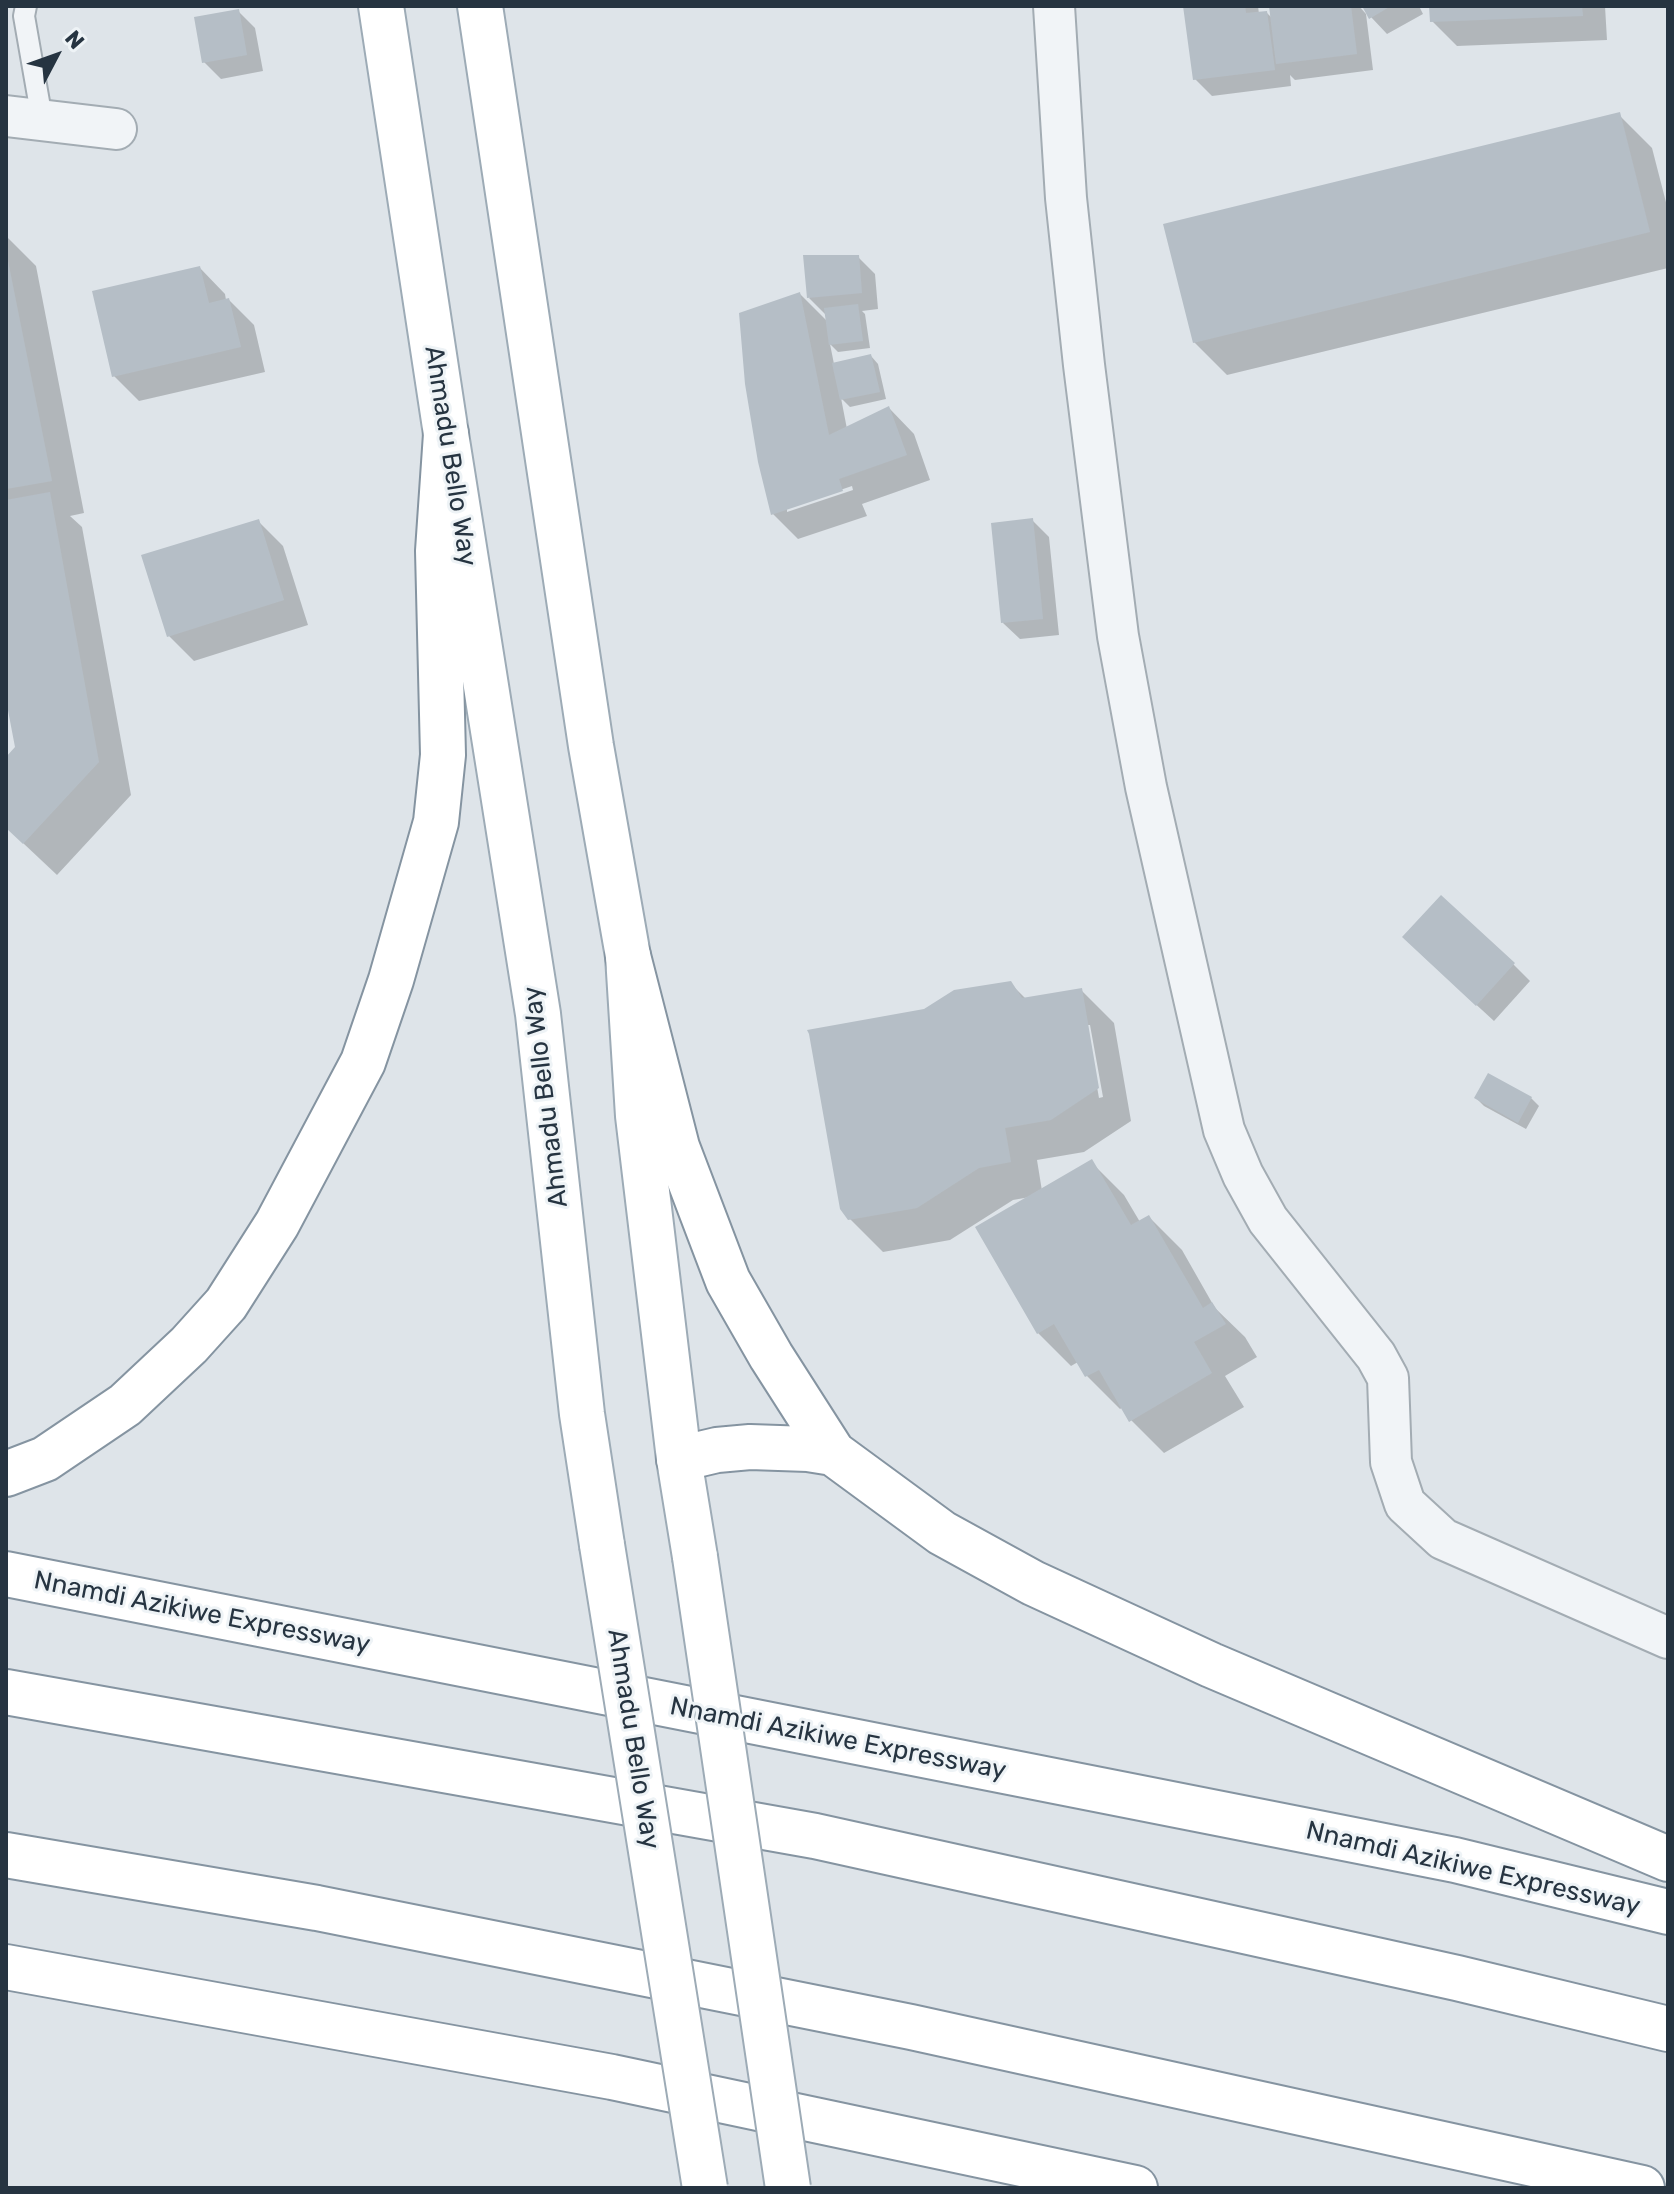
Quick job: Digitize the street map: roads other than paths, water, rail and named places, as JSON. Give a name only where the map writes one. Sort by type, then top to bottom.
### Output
[{"type":"main road","name":"Ahmadu Bello Way","points":[[381,6],[538,1014],[582,1414],[705,2188]]},
{"type":"main road","points":[[480,6],[591,746],[628,956],[677,1147],[728,1281],[833,1453],[942,1533],[1033,1583],[1211,1665],[1668,1859]]},
{"type":"main road","points":[[6,1474],[45,1459],[125,1405],[189,1345],[226,1304],[277,1224],[363,1062],[391,980],[436,822],[443,755],[438,551],[446,434]]},
{"type":"main road","points":[[628,956],[638,1116],[679,1459],[788,2188]]},
{"type":"main road","points":[[679,1459],[717,1450],[750,1447],[833,1453]]},
{"type":"main road","name":"Nnamdi Azikiwe Expressway","points":[[6,1574],[1455,1860],[1668,1912]]},
{"type":"main road","points":[[6,1692],[815,1836],[1457,1978],[1668,2029]]},
{"type":"main road","points":[[6,1855],[317,1908],[879,2020],[1642,2188]]},
{"type":"main road","points":[[6,1967],[612,2077],[1135,2188]]},
{"type":"street","points":[[1054,6],[1066,198],[1118,636],[1146,787],[1224,1130],[1243,1175],[1268,1220],[1376,1356],[1388,1378],[1391,1462],[1405,1504],[1443,1539],[1668,1638]]},
{"type":"street","points":[[24,117],[116,129]]},
{"type":"lane","points":[[23,9],[24,117]]}]
